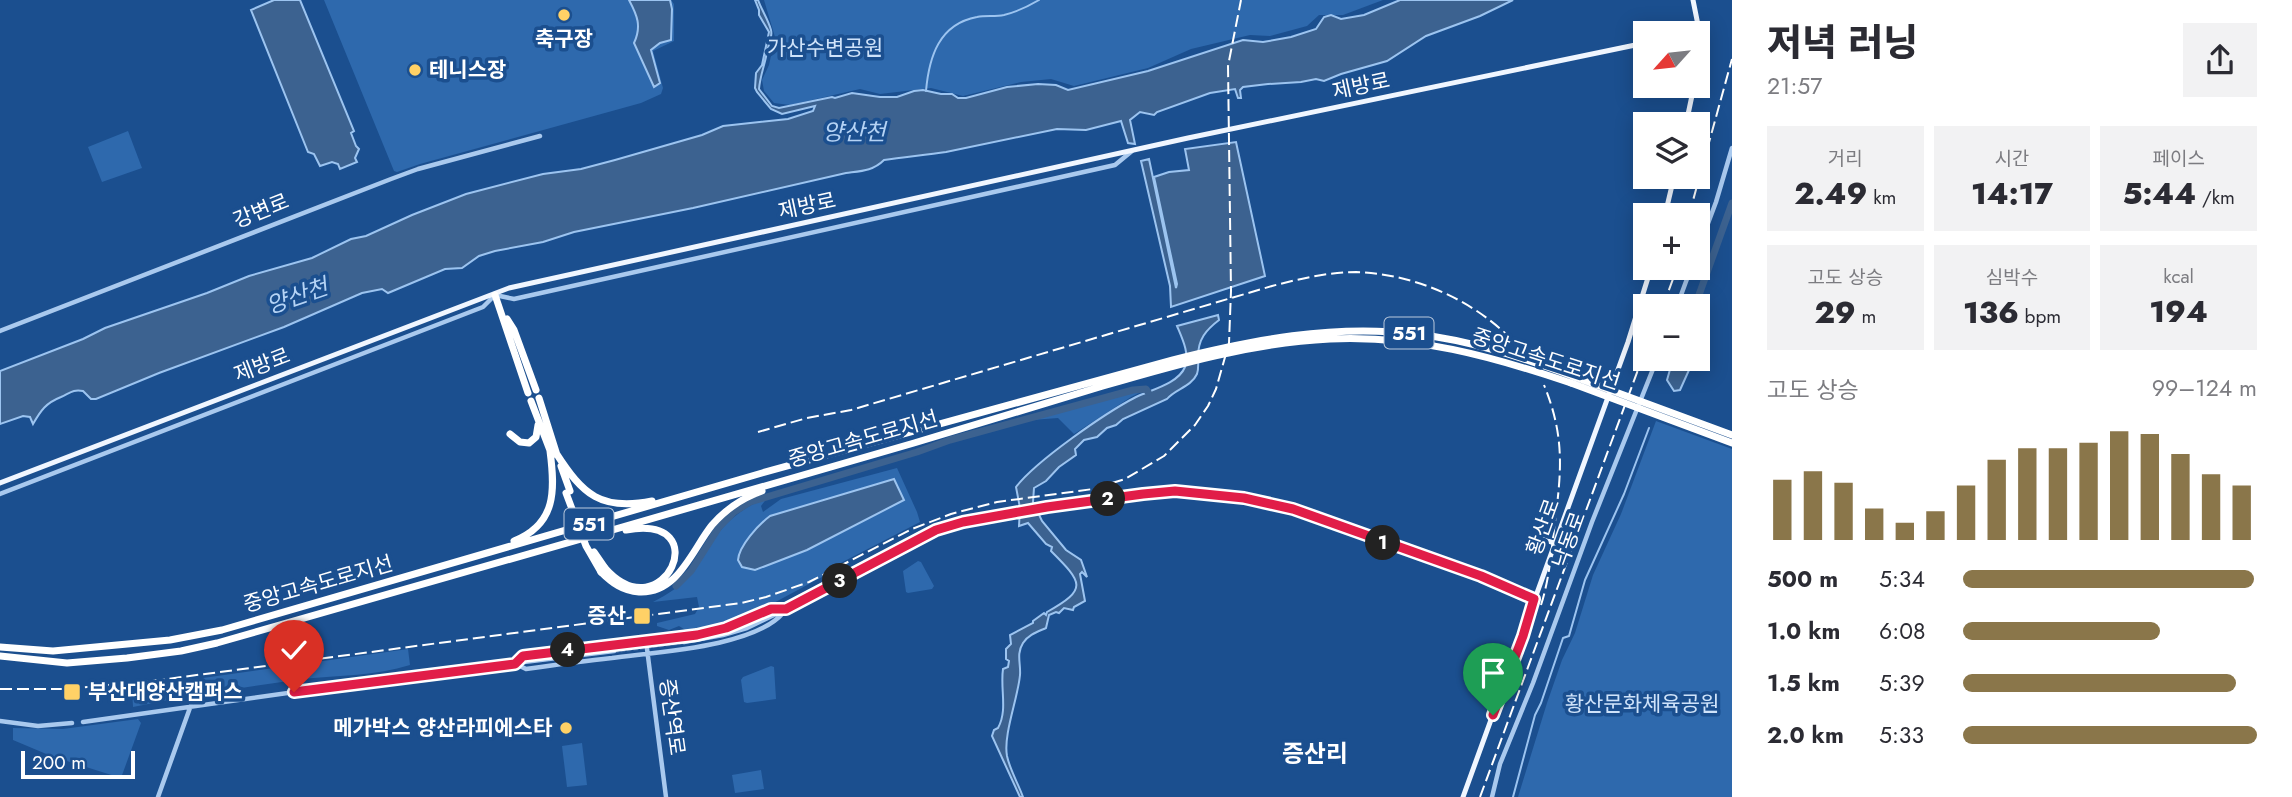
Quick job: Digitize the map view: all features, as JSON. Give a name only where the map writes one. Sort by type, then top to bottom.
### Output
[{"type":"highway","points":[[495,295],[532,391]]},
{"type":"highway","name":"중앙고속도로지선","points":[[0,647],[53,651],[170,640],[222,630],[724,484],[1170,363],[1296,335],[1351,330],[1413,334],[1499,351],[1732,443]]},
{"type":"highway","name":"중앙고속도로지선","points":[[0,656],[67,663],[181,650],[217,643],[917,442],[1170,363]]},
{"type":"highway","name":"중앙고속도로지선","points":[[1573,380],[1732,435]]},
{"type":"highway","points":[[724,484],[715,483],[634,504],[613,503],[595,498],[581,488],[553,452],[539,421],[535,400],[553,452],[568,492],[586,546],[615,584],[630,590],[647,592],[660,588],[680,572],[713,524],[738,502],[772,487],[905,449],[917,442]]},
{"type":"highway","points":[[510,434],[520,442],[529,443],[536,437],[539,421]]},
{"type":"highway","points":[[367,587],[376,582],[502,546],[531,532],[551,504],[554,488],[553,452]]},
{"type":"highway","points":[[544,550],[642,527],[656,528],[665,533],[675,548],[673,568],[655,585],[645,587],[624,583],[603,570]]},
{"type":"main road","points":[[1693,0],[1697,21]]},
{"type":"main road","name":"제방로","points":[[0,483],[509,288],[1133,150],[1633,46]]},
{"type":"main road","name":"황산로","points":[[1463,797],[1628,342],[1647,280]]},
{"type":"main road","points":[[1542,539],[1554,543]]},
{"type":"street","name":"강변로","points":[[0,331],[418,169],[540,136]]},
{"type":"street","points":[[1710,218],[1732,148]]},
{"type":"street","points":[[0,494],[483,307],[495,295],[514,299],[1102,168],[1115,165],[1133,150]]},
{"type":"street","name":"낙동로","points":[[1492,797],[1500,764],[1533,683],[1591,522],[1652,371]]},
{"type":"street","points":[[684,642],[747,628],[936,530],[963,522],[1047,507],[1175,491],[1214,494],[1293,509],[1481,576],[1534,599]]},
{"type":"street","points":[[515,664],[523,656],[726,628],[771,609],[786,609]]},
{"type":"street","points":[[515,664],[526,669],[708,645],[748,634],[778,618],[786,609]]},
{"type":"street","points":[[677,636],[676,644],[681,649]]},
{"type":"street","name":"증산역로","points":[[646,641],[666,797]]},
{"type":"street","points":[[616,644],[620,650],[618,657]]},
{"type":"street","points":[[83,722],[191,705],[614,651]]},
{"type":"street","points":[[158,797],[191,705]]},
{"type":"street","points":[[0,722],[38,726],[72,723]]},
{"type":"green space","points":[[324,0],[671,0],[674,4],[674,41],[653,51],[663,88],[661,94],[641,103],[397,172],[394,171]]},
{"type":"green space","name":"가산수변공원","points":[[764,0],[1383,0],[1343,15],[1319,15],[1307,26],[1270,36],[1250,35],[1191,49],[1148,68],[1074,86],[1051,79],[1021,82],[963,96],[931,88],[880,94],[860,89],[790,105],[774,103],[764,91],[762,80],[769,65],[775,37]]},
{"type":"green space","points":[[128,131],[142,168],[102,182],[88,147]]},
{"type":"green space","points":[[1143,391],[1074,434],[1058,418],[1032,420]]},
{"type":"green space","name":"황산문화체육공원","points":[[1656,421],[1732,449],[1732,797],[1518,797],[1547,703],[1575,633],[1593,575],[1621,514]]},
{"type":"green space","points":[[897,468],[920,522],[829,569],[822,577],[757,612],[728,623],[687,631],[679,626],[669,630],[657,626],[657,623],[695,614],[699,607],[697,597],[653,602],[688,578],[730,520],[756,502],[767,498],[761,506],[763,512],[781,499]]},
{"type":"green space","points":[[918,561],[934,586],[932,589],[908,593],[903,571]]},
{"type":"green space","points":[[408,649],[410,665],[397,669],[260,685],[133,707],[132,688]]},
{"type":"green space","points":[[774,667],[776,699],[744,702],[741,680],[743,677]]},
{"type":"green space","points":[[138,719],[141,723],[121,778],[51,756],[13,740],[13,728],[63,729]]},
{"type":"green space","points":[[582,743],[587,785],[567,787],[562,746]]},
{"type":"green space","points":[[761,770],[764,789],[735,793],[732,775]]},
{"type":"water","points":[[274,0],[300,0],[354,131],[351,133],[359,149],[355,158],[357,162],[340,169],[338,164],[332,162],[320,166],[314,154],[308,152],[251,10]]},
{"type":"water","points":[[629,0],[670,0],[671,40],[660,43],[651,50],[660,83],[654,87],[634,43],[638,21]]},
{"type":"water","name":"양산천","points":[[755,0],[758,0],[771,33],[759,89],[772,106],[779,108],[852,93],[897,97],[923,90],[966,98],[1007,87],[1038,84],[1056,85],[1068,90],[1148,71],[1243,40],[1263,42],[1291,37],[1316,29],[1324,17],[1331,15],[1341,19],[1364,15],[1400,0],[1513,0],[1480,16],[1426,36],[1387,61],[1324,81],[1316,79],[1243,87],[1240,90],[1241,98],[1238,98],[1235,89],[1210,93],[1154,115],[1140,112],[1130,120],[1135,144],[1128,143],[1121,121],[1086,130],[1057,129],[946,152],[884,160],[866,170],[495,251],[479,256],[462,268],[445,269],[388,293],[382,289],[362,293],[284,327],[96,399],[91,399],[83,391],[72,392],[48,404],[33,424],[30,417],[23,416],[0,424],[0,371],[105,328],[249,276],[312,258],[351,239],[366,236],[466,194],[543,174],[581,169],[702,135],[723,126],[788,119],[813,111],[815,106],[782,114],[771,109],[757,92],[756,73],[762,65],[769,32],[759,15]]},
{"type":"water","points":[[1236,142],[1265,276],[1171,307],[1170,286],[1141,161],[1149,159],[1176,288],[1154,177],[1189,170],[1185,149]]},
{"type":"water","points":[[1218,315],[1219,320],[1201,340],[1198,372],[1191,382],[1167,399],[1107,428],[1097,437],[1084,440],[1075,449],[1076,455],[1034,488],[1033,502],[1042,521],[1066,550],[1081,560],[1087,577],[1082,572],[1080,574],[1085,601],[1073,610],[1064,608],[1059,613],[1049,615],[1046,628],[1030,636],[1021,647],[1019,684],[1006,747],[1010,766],[1023,797],[1020,797],[992,736],[1003,714],[1002,677],[1003,669],[1008,667],[1009,661],[1006,659],[1006,649],[1011,644],[1010,635],[1033,623],[1044,613],[1046,615],[1075,591],[1076,585],[1070,571],[1051,551],[1052,547],[1046,544],[1028,523],[1019,526],[1020,508],[1016,487],[1039,464],[1090,426],[1123,404],[1176,378],[1185,367],[1187,357],[1177,326]]},
{"type":"water","points":[[1670,371],[1689,371],[1680,390],[1674,391],[1667,380]]},
{"type":"water","points":[[894,479],[904,500],[807,550],[755,570],[742,567],[738,560],[750,536],[770,516]]},
{"type":"waterway","points":[[926,91],[933,54],[953,27],[977,17],[1009,14],[1039,0]]},
{"type":"waterway","points":[[1699,294],[1732,203]]},
{"type":"waterway","points":[[676,586],[691,571],[719,527],[734,512],[750,502],[950,440],[1133,390],[1146,389],[1148,392]]},
{"type":"waterway","points":[[1513,797],[1535,715],[1563,638],[1569,636],[1585,580],[1624,494],[1649,428]]},
{"type":"tunnel","points":[[614,651],[684,642]]},
{"type":"railway","points":[[0,689],[68,689],[167,679],[741,603],[809,582],[912,529],[951,514],[997,502],[1093,489],[1125,479],[1164,456],[1195,425],[1216,389],[1229,343],[1231,291],[1228,66],[1241,0]]},
{"type":"railway","points":[[1692,203],[1732,59]]},
{"type":"railway","points":[[758,432],[807,418],[851,410],[1272,286],[1335,273],[1378,274],[1400,278],[1442,292],[1481,314],[1514,342]]},
{"type":"railway","points":[[1667,294],[1673,280]]},
{"type":"railway","points":[[1480,797],[1638,371]]},
{"type":"railway","points":[[1541,605],[1549,568],[1560,474],[1556,423],[1544,385]]},
{"type":"place","name":"축구장","points":[[564,15]]},
{"type":"place","name":"테니스장","points":[[415,70]]},
{"type":"place","name":"증산","points":[[642,616]]},
{"type":"place","name":"부산대양산캠퍼스","points":[[72,692]]},
{"type":"place","name":"메가박스 양산라피에스타","points":[[566,728]]},
{"type":"district","name":"증산리","points":[[1315,753]]},
{"type":"route","points":[[294,692],[515,664],[523,656],[697,635],[744,622],[771,609],[786,609],[936,530],[963,522],[1047,507],[1175,491],[1244,498],[1293,509],[1481,576],[1534,599],[1493,715]]}]
